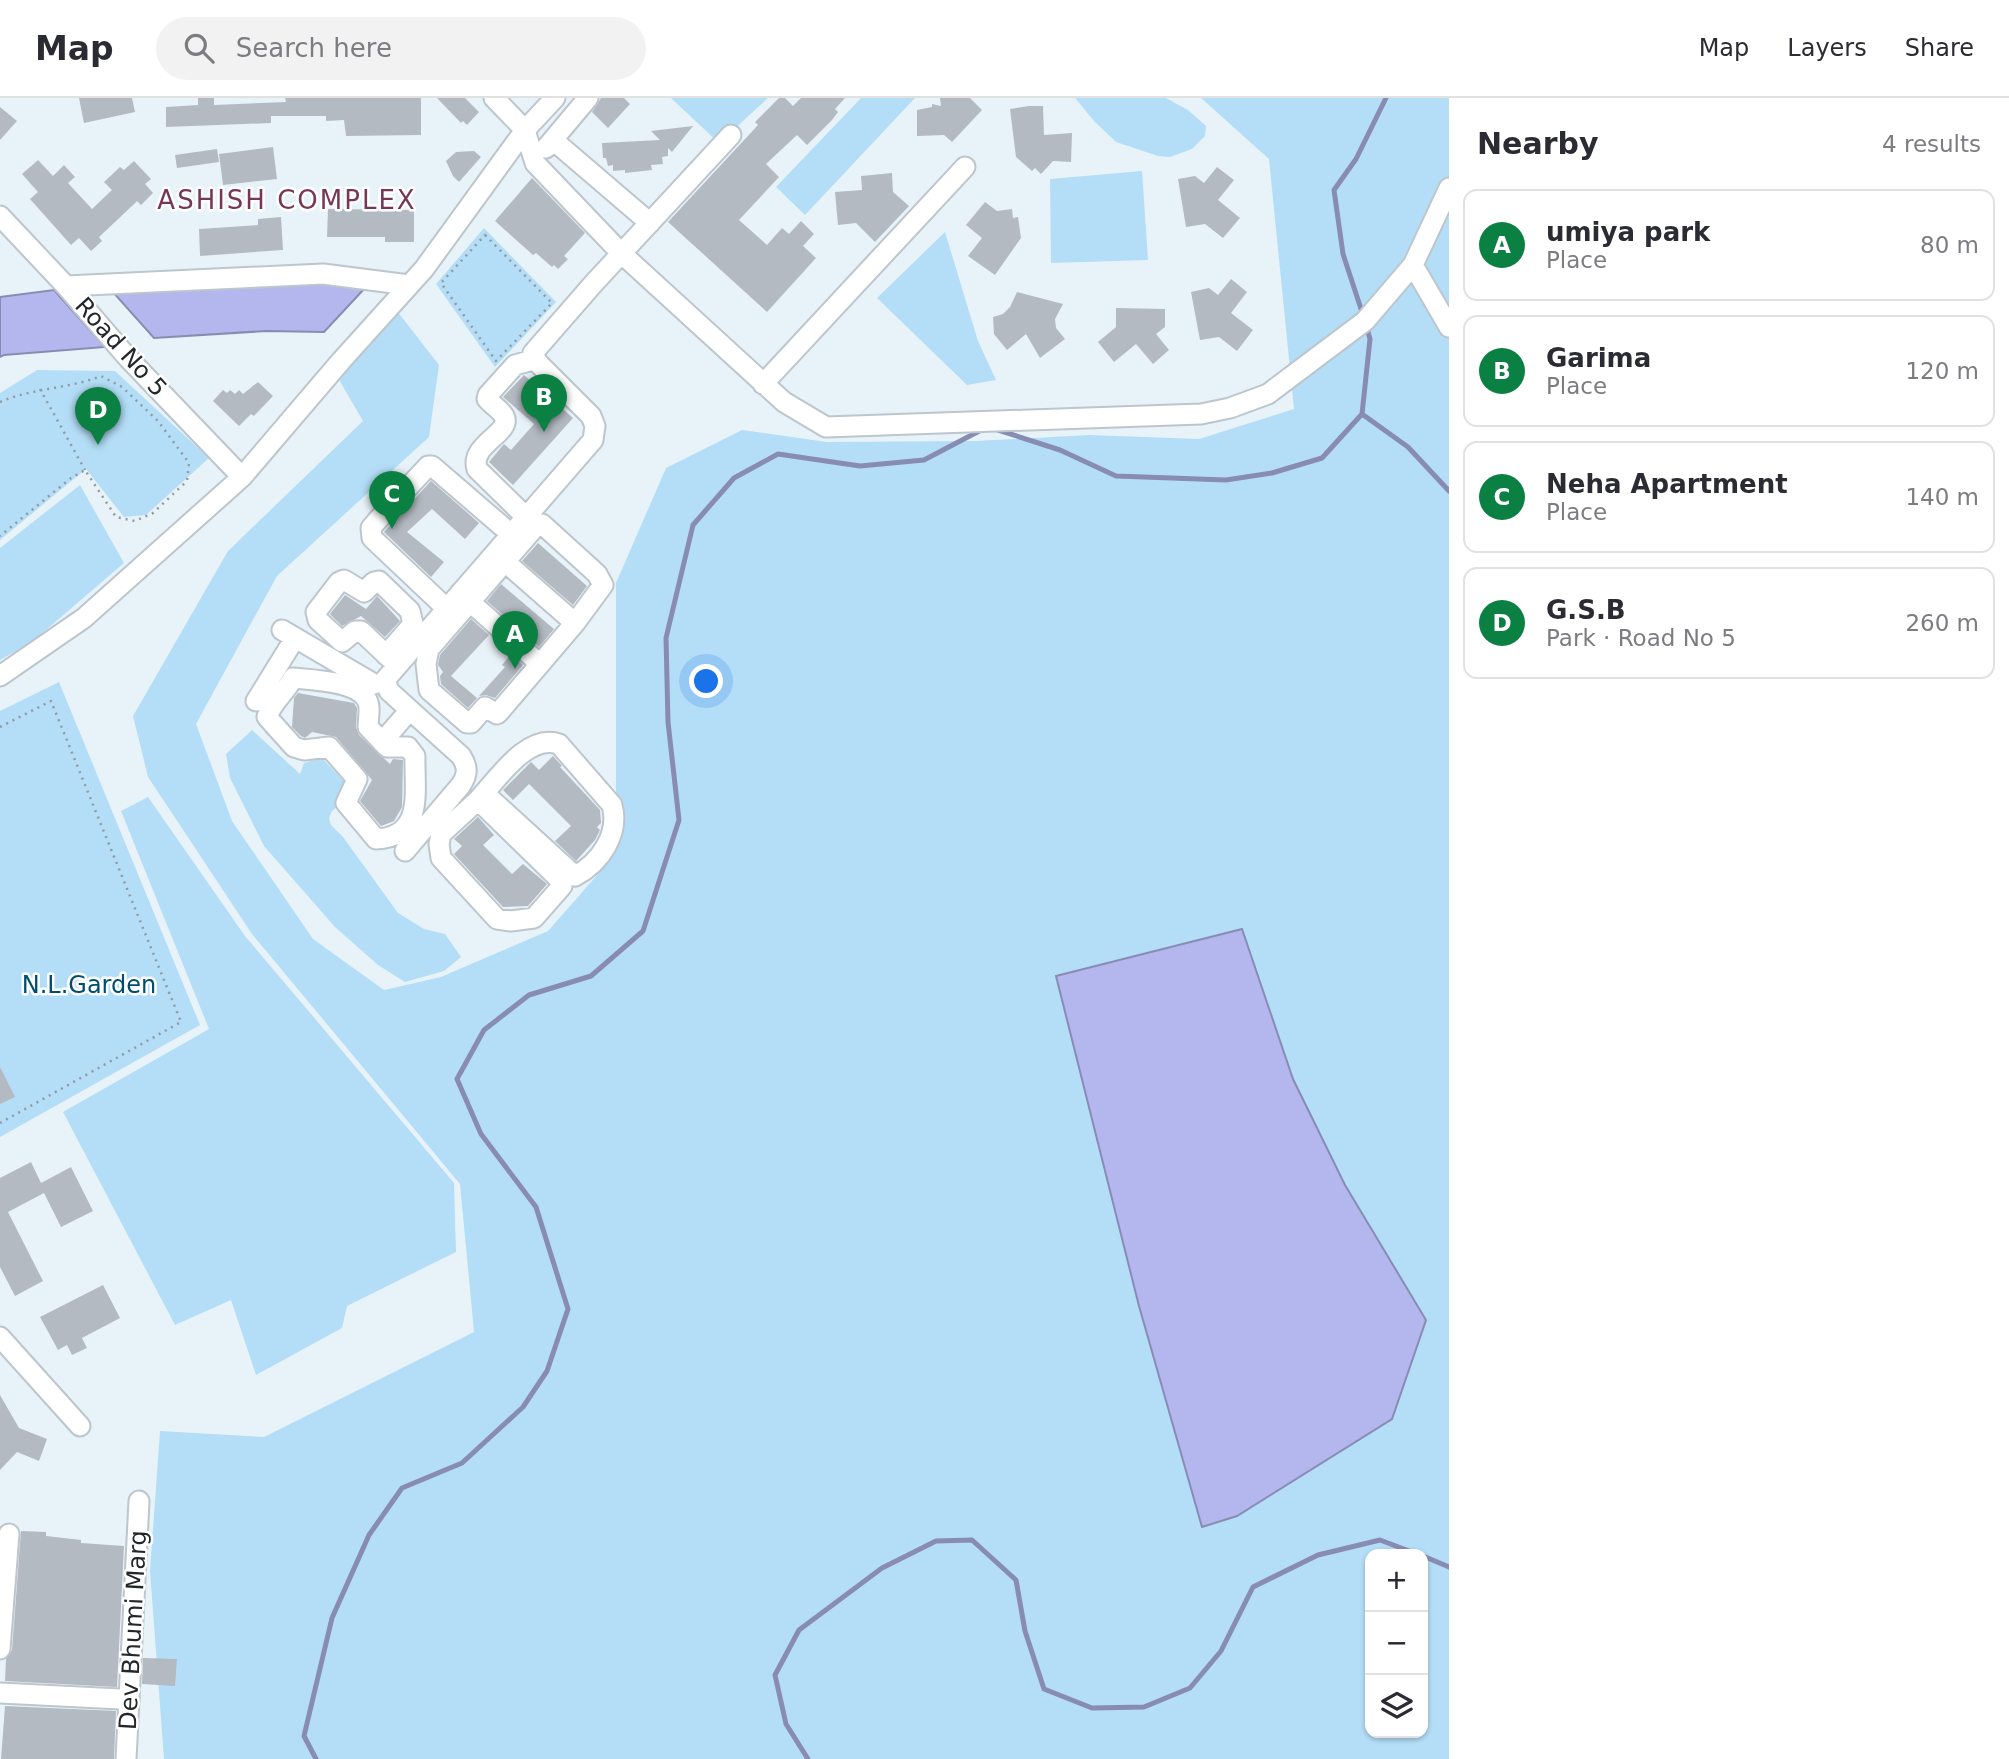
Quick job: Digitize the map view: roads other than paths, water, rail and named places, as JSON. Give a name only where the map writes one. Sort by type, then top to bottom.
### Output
[{"type":"street","points":[[494,98],[525,130],[535,163],[621,253],[784,402],[827,428],[1200,414],[1230,408],[1268,394],[1364,321],[1413,265],[1449,188]]},
{"type":"street","points":[[0,676],[85,618],[242,477],[424,269],[525,130],[555,98]]},
{"type":"street","points":[[535,163],[588,98]]},
{"type":"street","points":[[499,557],[511,534],[593,440],[595,426],[591,416],[533,353],[731,135]]},
{"type":"street","points":[[553,140],[650,223]]},
{"type":"street","points":[[763,384],[965,167]]},
{"type":"street","name":"Road No 5","points":[[0,216],[66,286],[128,358],[242,477]]},
{"type":"street","points":[[1413,265],[1449,327]]},
{"type":"street","points":[[66,286],[323,274],[409,285]]},
{"type":"street","points":[[526,517],[477,469],[475,461],[477,453],[501,429],[505,421],[504,416],[487,399],[488,395],[519,362],[536,359]]},
{"type":"street","points":[[446,608],[372,538],[371,528],[376,522],[428,466],[432,466],[511,534]]},
{"type":"street","points":[[542,524],[601,579],[603,585],[575,623],[500,711],[497,714],[485,707],[469,723],[429,690],[426,664],[429,649],[465,597],[499,557],[542,524]]},
{"type":"street","points":[[499,557],[575,623]]},
{"type":"street","points":[[405,851],[464,781],[467,765],[461,756],[389,691],[380,675],[361,631],[355,631],[342,642],[318,620],[316,612],[339,582],[344,580],[364,592],[374,582],[379,581],[410,611],[414,624],[380,675],[368,701],[368,727],[387,747],[408,747],[415,756],[414,815],[407,828],[376,839],[346,803],[357,779],[350,771],[328,747],[303,750],[294,747],[267,716],[293,678],[331,682],[380,675],[446,608],[465,597]]},
{"type":"street","points":[[465,597],[540,664]]},
{"type":"street","points":[[256,701],[289,634],[380,675]]},
{"type":"street","points":[[382,742],[410,710]]},
{"type":"street","points":[[464,781],[481,797],[561,881],[562,886],[534,918],[511,921],[498,919],[442,858],[439,844],[441,834],[481,797],[524,751],[552,742],[559,744],[612,805],[614,812],[610,840],[597,859],[575,876],[481,797]]},
{"type":"street","points":[[0,1337],[80,1426]]},
{"type":"street","name":"Dev Bhumi Marg","points":[[126,1759],[139,1502]]},
{"type":"street","points":[[0,1649],[9,1534]]},
{"type":"street","points":[[0,1693],[120,1699]]},
{"type":"waterway","points":[[1363,315],[1343,254],[1334,190],[1356,159],[1386,98]]},
{"type":"waterway","points":[[1366,325],[1370,339],[1362,414],[1408,447],[1449,491]]},
{"type":"waterway","points":[[995,429],[1060,450],[1116,476],[1226,480],[1272,473],[1322,458],[1362,414]]},
{"type":"waterway","points":[[316,1759],[304,1736],[332,1618],[369,1535],[402,1488],[462,1463],[523,1407],[547,1371],[568,1309],[536,1207],[481,1134],[457,1079],[484,1030],[529,995],[591,976],[643,931],[679,820],[668,722],[666,638],[693,525],[734,478],[778,454],[860,466],[924,460],[985,428]]},
{"type":"waterway","points":[[808,1759],[786,1724],[775,1675],[799,1630],[882,1568],[936,1541],[972,1540],[1016,1580],[1025,1631],[1044,1689],[1092,1708],[1144,1707],[1190,1688],[1221,1651],[1253,1587],[1318,1555],[1380,1540],[1404,1549]]},
{"type":"waterway","points":[[1428,1558],[1449,1567]]},
{"type":"place","name":"Garima","points":[[544,432]]},
{"type":"place","name":"G.S.B","points":[[98,445]]},
{"type":"place","name":"Neha Apartment","points":[[392,529]]},
{"type":"place","name":"umiya park","points":[[515,669]]},
{"type":"district","name":"ASHISH COMPLEX","points":[[287,200]]},
{"type":"park label","name":"N.L.Garden","points":[[89,985]]}]
